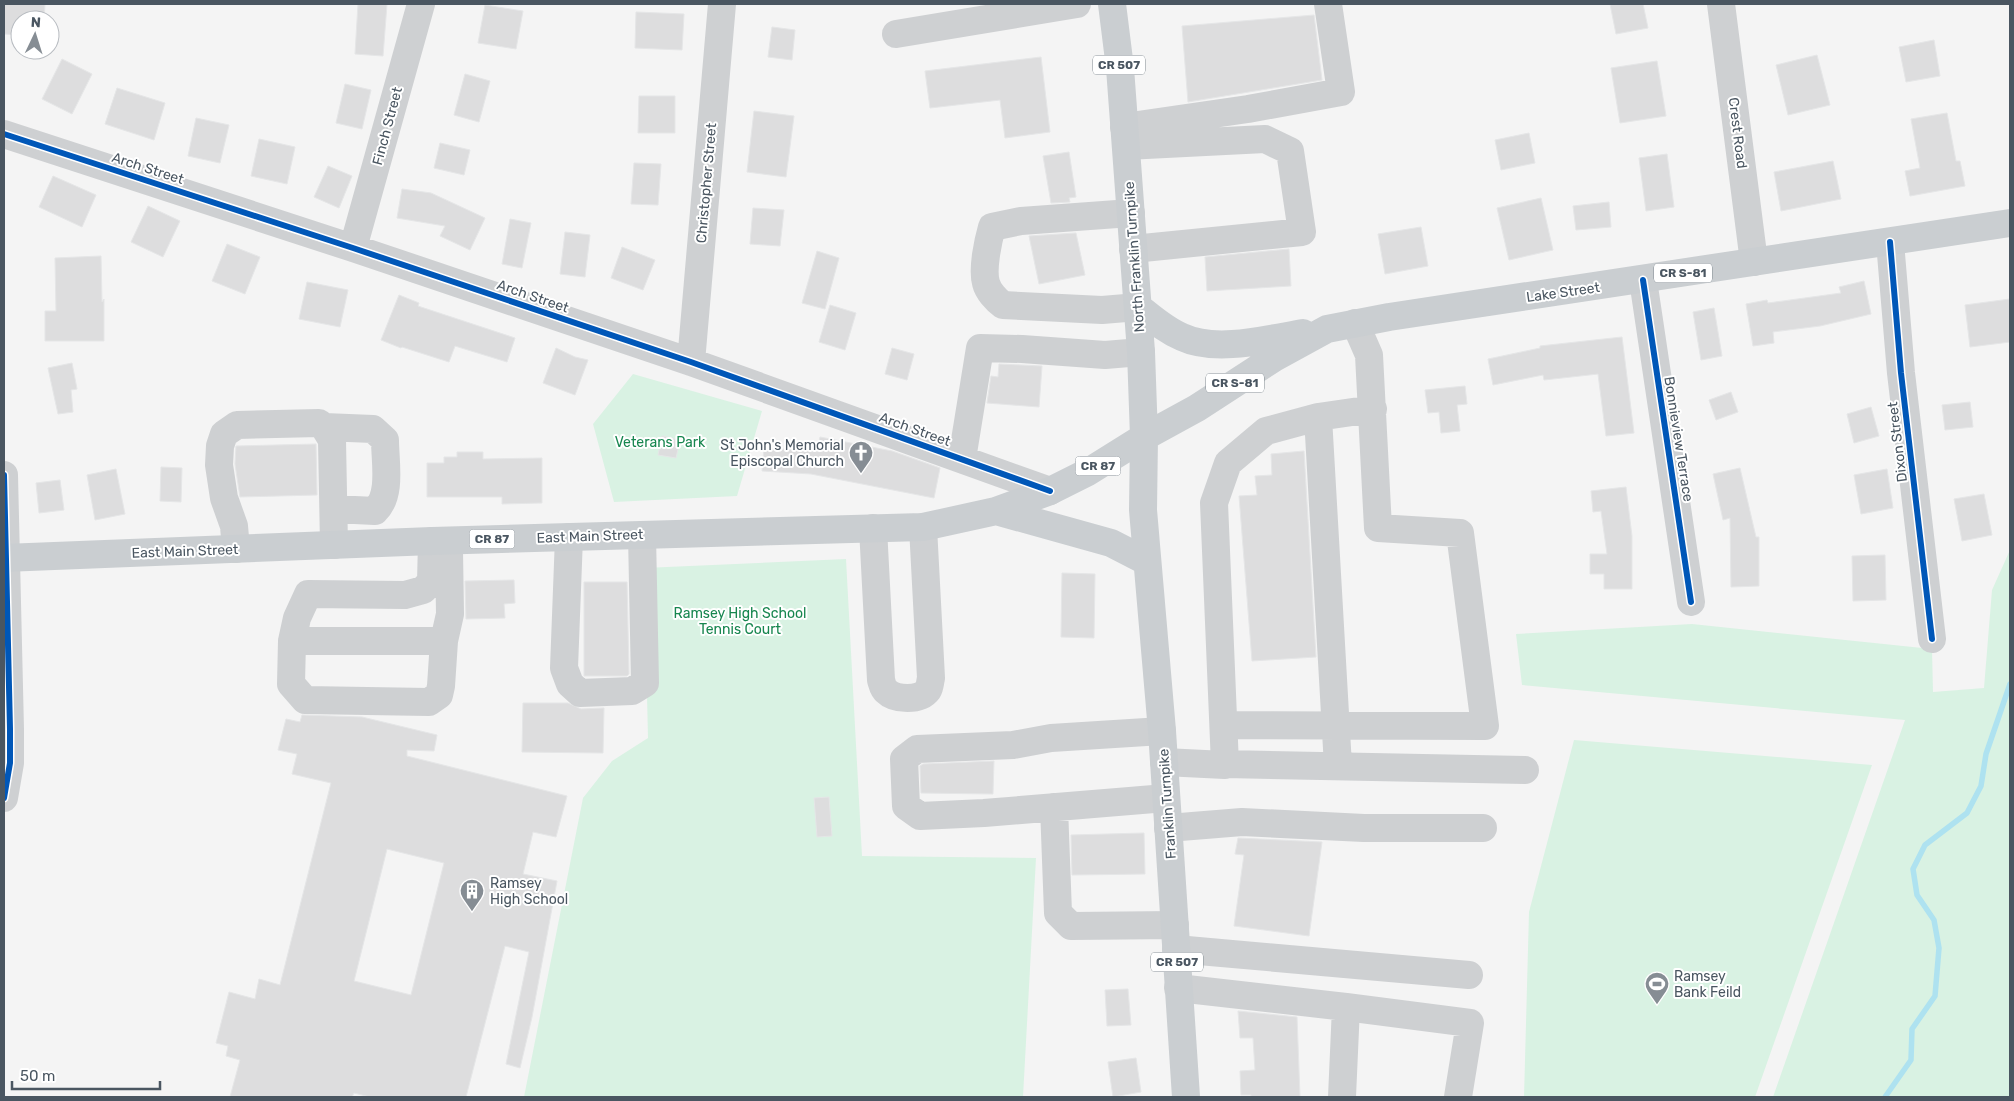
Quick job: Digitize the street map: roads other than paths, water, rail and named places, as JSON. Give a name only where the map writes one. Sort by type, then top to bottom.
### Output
[{"type":"main road","name":"North Franklin Turnpike","points":[[1112,4],[1120,68],[1141,352],[1144,437],[1143,510]]},
{"type":"main road","name":"Lake Street","points":[[1144,437],[1198,408],[1274,358],[1327,329],[1355,323],[2010,223]]},
{"type":"main road","points":[[1138,307],[1163,327],[1184,338],[1200,343],[1226,344],[1254,341],[1327,329]]},
{"type":"main road","name":"CR 87","points":[[1050,490],[1088,472],[1144,437]]},
{"type":"main road","name":"East Main Street","points":[[5,558],[441,541],[923,527],[996,511],[1050,490]]},
{"type":"main road","name":"Franklin Turnpike","points":[[1143,510],[1162,731],[1186,1097]]},
{"type":"main road","points":[[996,511],[1111,544],[1146,561]]},
{"type":"street","name":"Finch Street","points":[[353,248],[421,4]]},
{"type":"street","name":"Christopher Street","points":[[690,362],[722,4]]},
{"type":"street","points":[[896,34],[1077,4]]},
{"type":"street","points":[[1125,137],[1248,109],[1341,92],[1328,4]]},
{"type":"street","name":"Crest Road","points":[[1721,4],[1754,262]]},
{"type":"street","name":"Arch Street","points":[[4,134],[353,248],[690,362],[1050,490]]},
{"type":"street","points":[[1125,137],[1265,139],[1290,151],[1302,232],[1133,249]]},
{"type":"street","points":[[1131,213],[1021,221],[992,227],[987,246],[986,282],[995,299],[1003,305],[1102,310],[1138,307]]},
{"type":"street","name":"Dixon Street","points":[[1890,242],[1901,374],[1932,639]]},
{"type":"street","name":"Bonnieview Terrace","points":[[1643,280],[1691,602]]},
{"type":"street","points":[[1224,725],[1485,726],[1460,533],[1378,528],[1369,355],[1355,323]]},
{"type":"street","points":[[962,459],[980,348],[1105,355],[1141,352]]},
{"type":"street","points":[[1225,764],[1214,503],[1228,462],[1266,431],[1318,417],[1373,408]]},
{"type":"street","points":[[1318,417],[1338,766]]},
{"type":"street","points":[[236,549],[234,526],[224,498],[219,465],[220,446],[224,434],[237,426],[319,423],[324,427],[332,440],[334,545]]},
{"type":"street","points":[[324,427],[373,429],[385,440],[386,486],[384,499],[380,506],[374,511],[334,510]]},
{"type":"street","points":[[4,474],[7,534],[5,558],[7,730],[10,763],[4,798]]},
{"type":"street","points":[[873,528],[881,680],[885,691],[908,698],[921,695],[928,690],[931,678],[923,527]]},
{"type":"street","points":[[569,537],[564,668],[570,684],[580,693],[632,692],[645,683],[642,535]]},
{"type":"street","points":[[441,541],[450,614],[444,641],[439,695],[429,702],[305,700],[291,684],[292,641],[297,618],[308,594],[404,595],[423,590],[431,582],[441,541]]},
{"type":"street","points":[[292,641],[444,641]]},
{"type":"street","points":[[1162,731],[1051,738],[1013,745],[917,749],[904,759],[906,806],[920,816],[1166,798]]},
{"type":"street","points":[[1164,762],[1524,770]]},
{"type":"street","points":[[1054,807],[1058,913],[1071,926],[1175,937],[1469,975]]},
{"type":"street","points":[[1168,828],[1242,822],[1364,828],[1483,828]]},
{"type":"street","points":[[1178,988],[1470,1023],[1458,1097]]},
{"type":"street","points":[[1342,1097],[1346,1007]]},
{"type":"waterway","points":[[1885,1097],[1911,1060],[1912,1029],[1935,996],[1939,948],[1934,920],[1917,895],[1913,869],[1925,845],[1967,813],[1981,786],[1986,754],[2010,684]]},
{"type":"place","name":"St John's Memorial Episcopal Church","points":[[861,474]]},
{"type":"place","name":"Ramsey High School","points":[[472,912]]},
{"type":"place","name":"Ramsey Bank Feild","points":[[1657,1005]]},
{"type":"park label","name":"Veterans Park","points":[[660,442]]},
{"type":"park label","name":"Ramsey High School Tennis Court","points":[[740,622]]}]
